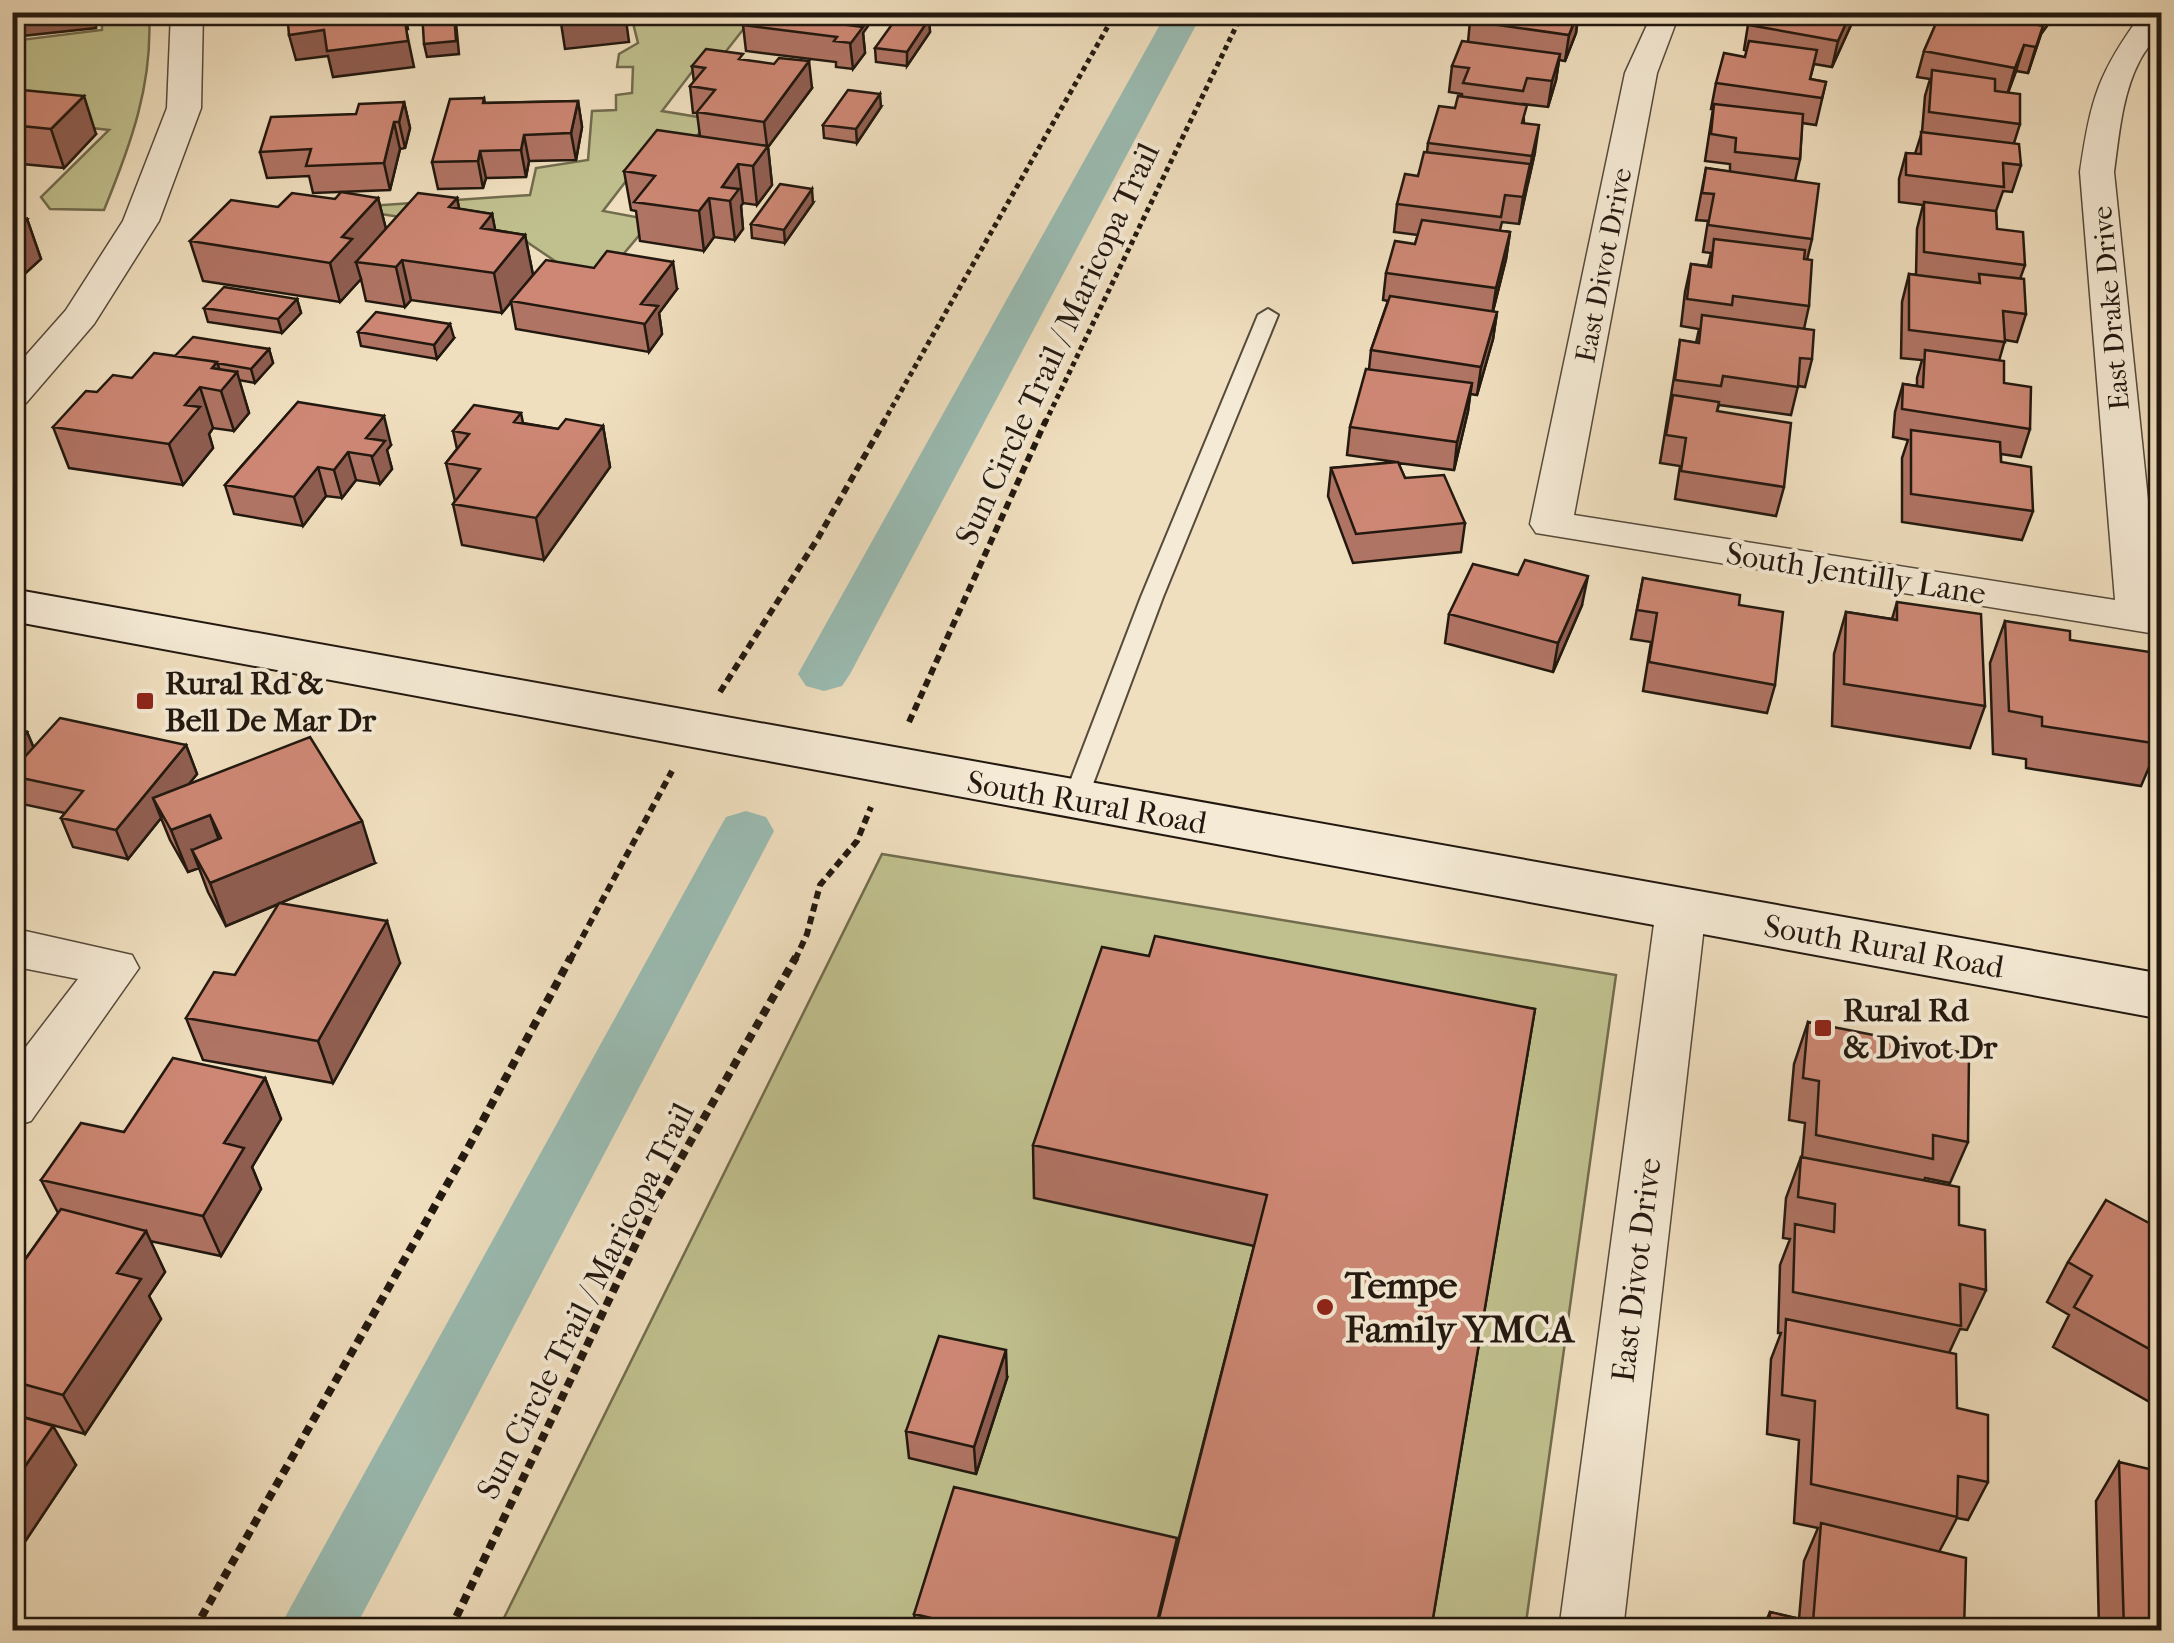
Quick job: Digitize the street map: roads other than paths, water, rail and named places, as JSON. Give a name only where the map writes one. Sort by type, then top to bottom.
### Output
[{"type":"main road","name":"South Rural Road","points":[[12,605],[692,732],[2162,996]]},
{"type":"street","points":[[12,394],[81,316],[141,221],[184,108],[187,12]]},
{"type":"street","name":"East Divot Drive","points":[[1551,524],[1641,73],[1668,12]]},
{"type":"street","name":"East Drake Drive","points":[[2150,620],[2097,172],[2106,111],[2123,61],[2159,12]]},
{"type":"street","name":"South Jentilly Lane","points":[[1551,524],[2150,620]]},
{"type":"street","name":"East Divot Drive","points":[[1591,1630],[1681,909]]},
{"type":"street","points":[[12,946],[114,968],[12,1106]]},
{"type":"lane","points":[[1075,800],[1152,597],[1268,315]]},
{"type":"waterway","points":[[824,674],[1185,12]]},
{"type":"waterway","points":[[315,1630],[746,831]]},
{"type":"place","name":"Rural Rd & Bell De Mar Dr","points":[[145,701]]},
{"type":"place","name":"Rural Rd & Divot Dr","points":[[1823,1028]]},
{"type":"place","name":"Tempe Family YMCA","points":[[1325,1307]]}]
